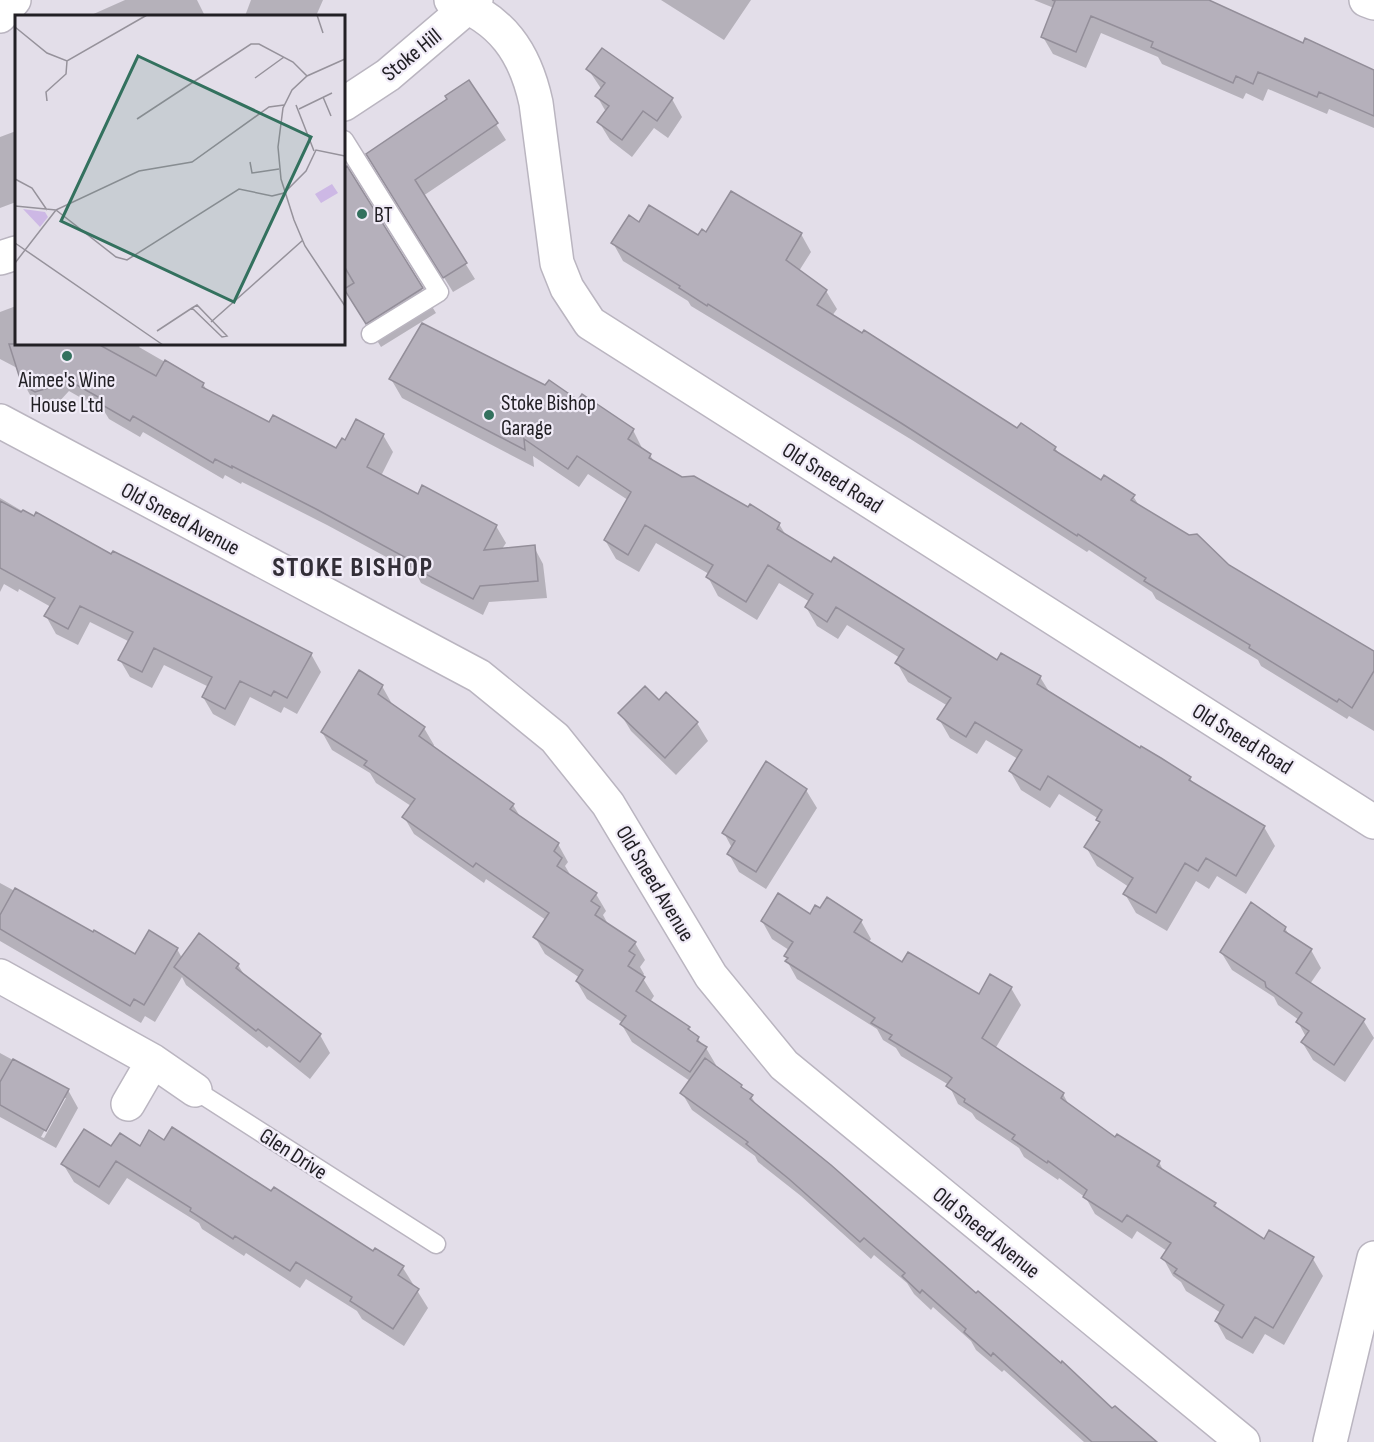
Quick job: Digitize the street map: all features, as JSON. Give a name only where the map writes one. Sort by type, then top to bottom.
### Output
[{"type":"street","points":[[0,16],[14,0]]},
{"type":"street","points":[[1366,0],[1374,3]]},
{"type":"street","name":"Stoke Hill","points":[[345,103],[388,75],[465,2]]},
{"type":"street","name":"Old Sneed Road","points":[[465,2],[503,31],[513,44],[531,79],[557,263],[567,288],[590,322],[1374,822]]},
{"type":"street","points":[[0,258],[15,253]]},
{"type":"street","name":"Old Sneed Avenue","points":[[0,421],[479,676],[555,738],[608,804],[711,976],[784,1065],[1243,1442]]},
{"type":"street","name":"Glen Drive","points":[[0,976],[153,1061],[195,1090]]},
{"type":"street","points":[[128,1104],[153,1061]]},
{"type":"street","points":[[1330,1442],[1374,1258]]},
{"type":"lane","points":[[345,142],[439,292],[371,334]]},
{"type":"lane","name":"Glen Drive","points":[[195,1090],[436,1244]]},
{"type":"building","points":[[1052,0],[1209,0],[1303,43],[1305,38],[1374,70],[1374,116],[1319,92],[1317,97],[1258,72],[1253,84],[1236,76],[1233,83],[1151,47],[1153,42],[1091,16],[1076,52],[1041,37],[1055,1]]},
{"type":"building","points":[[602,48],[673,98],[657,121],[643,111],[622,140],[597,122],[609,106],[595,96],[605,83],[586,69]]},
{"type":"building","points":[[469,80],[498,123],[415,180],[467,263],[443,278],[366,154],[447,99],[445,96]]},
{"type":"building","name":"BT","points":[[347,166],[423,288],[366,324],[345,291],[354,283],[345,268],[345,168]]},
{"type":"building","points":[[731,191],[802,233],[786,260],[827,290],[817,305],[862,333],[864,330],[1017,428],[1021,423],[1056,447],[1054,450],[1101,480],[1104,475],[1135,495],[1131,500],[1189,535],[1197,534],[1229,565],[1374,651],[1374,671],[1352,708],[1339,699],[1337,702],[1249,648],[1250,645],[1144,581],[1146,578],[1078,534],[1077,536],[901,423],[708,304],[707,306],[679,288],[680,286],[611,243],[629,215],[639,222],[649,205],[698,235],[702,229],[706,232]]},
{"type":"building","points":[[422,323],[545,385],[549,380],[578,400],[582,394],[634,429],[628,439],[651,454],[649,458],[682,477],[694,476],[748,507],[750,504],[780,523],[777,529],[831,562],[834,557],[997,660],[1001,653],[1041,676],[1037,684],[1140,748],[1141,746],[1161,758],[1191,777],[1189,780],[1265,826],[1236,876],[1206,858],[1198,871],[1185,863],[1156,913],[1123,894],[1133,878],[1084,847],[1100,822],[1096,820],[1102,810],[1048,776],[1040,790],[1009,771],[1022,750],[975,722],[966,737],[937,719],[951,698],[895,663],[904,649],[836,607],[827,622],[805,607],[813,594],[768,565],[746,602],[706,577],[713,565],[645,525],[628,555],[604,540],[631,492],[577,456],[568,469],[524,439],[525,450],[389,379]]},
{"type":"building","points":[[9,344],[100,345],[156,376],[165,360],[204,383],[202,387],[269,422],[273,415],[336,448],[342,438],[345,440],[356,419],[384,434],[367,467],[418,494],[422,485],[497,525],[484,550],[535,545],[538,581],[480,586],[473,599],[410,566],[412,561],[316,509],[232,466],[232,468],[215,459],[213,463],[133,416],[130,421],[97,402],[100,398],[59,375],[48,388],[35,392],[22,385]]},
{"type":"building","points":[[0,501],[34,516],[36,512],[111,554],[113,551],[312,653],[287,698],[274,691],[271,696],[240,681],[225,709],[202,697],[212,677],[154,648],[142,672],[118,660],[133,632],[80,606],[68,629],[44,616],[55,598],[0,568]]},
{"type":"building","points":[[359,670],[383,685],[378,694],[425,727],[419,736],[514,804],[510,809],[559,843],[554,851],[562,858],[557,866],[597,893],[591,901],[600,907],[595,915],[636,942],[629,951],[635,955],[628,966],[645,977],[636,991],[690,1027],[688,1029],[699,1037],[697,1041],[707,1047],[690,1072],[620,1024],[626,1016],[576,981],[583,970],[533,937],[549,913],[476,863],[473,867],[402,817],[415,799],[364,765],[367,761],[321,732]]},
{"type":"building","points":[[645,686],[659,700],[666,692],[698,722],[665,758],[618,713]]},
{"type":"building","points":[[766,761],[807,789],[756,872],[727,854],[735,841],[722,833]]},
{"type":"building","points":[[15,888],[135,954],[149,930],[178,948],[144,1005],[134,999],[130,1006],[0,929],[0,915]]},
{"type":"building","points":[[778,893],[810,914],[815,905],[820,908],[827,897],[862,920],[854,932],[902,962],[908,952],[979,994],[990,974],[1012,987],[982,1038],[1064,1093],[1061,1098],[1115,1137],[1117,1134],[1160,1161],[1157,1166],[1216,1203],[1214,1206],[1264,1239],[1269,1230],[1314,1257],[1273,1328],[1255,1317],[1242,1338],[1215,1321],[1224,1305],[1174,1273],[1177,1269],[1161,1258],[1171,1243],[1127,1215],[1122,1222],[1083,1197],[1087,1190],[1048,1161],[1047,1163],[1012,1139],[1015,1135],[964,1102],[965,1099],[946,1086],[952,1078],[947,1074],[889,1039],[892,1035],[871,1023],[875,1018],[785,961],[788,958],[784,956],[793,942],[761,921]]},
{"type":"building","points":[[1251,902],[1286,927],[1284,931],[1312,949],[1296,973],[1365,1019],[1334,1065],[1301,1042],[1309,1031],[1296,1022],[1302,1013],[1266,987],[1265,982],[1220,952]]},
{"type":"building","points":[[199,933],[239,964],[236,968],[321,1034],[300,1062],[174,967]]},
{"type":"building","points":[[705,1058],[742,1085],[741,1087],[753,1095],[750,1099],[831,1165],[976,1293],[978,1291],[1061,1363],[1062,1361],[1112,1408],[1115,1406],[1157,1442],[1092,1442],[993,1353],[991,1356],[964,1332],[966,1329],[922,1290],[920,1293],[902,1276],[905,1273],[864,1238],[860,1242],[746,1144],[748,1142],[680,1093]]},
{"type":"building","points":[[13,1059],[69,1089],[46,1131],[0,1105],[0,1082]]},
{"type":"building","points":[[172,1127],[271,1191],[274,1187],[373,1251],[375,1248],[404,1266],[398,1275],[419,1289],[393,1329],[350,1301],[352,1297],[296,1262],[290,1271],[235,1236],[233,1239],[190,1211],[191,1208],[116,1161],[99,1187],[61,1164],[84,1129],[111,1146],[120,1133],[140,1146],[149,1130],[164,1140]]},
{"type":"place","name":"BT","points":[[362,214]]},
{"type":"place","name":"Aimee's Wine House Ltd","points":[[67,356]]},
{"type":"place","name":"Stoke Bishop Garage","points":[[489,415]]},
{"type":"district","name":"STOKE BISHOP","points":[[353,566]]}]
